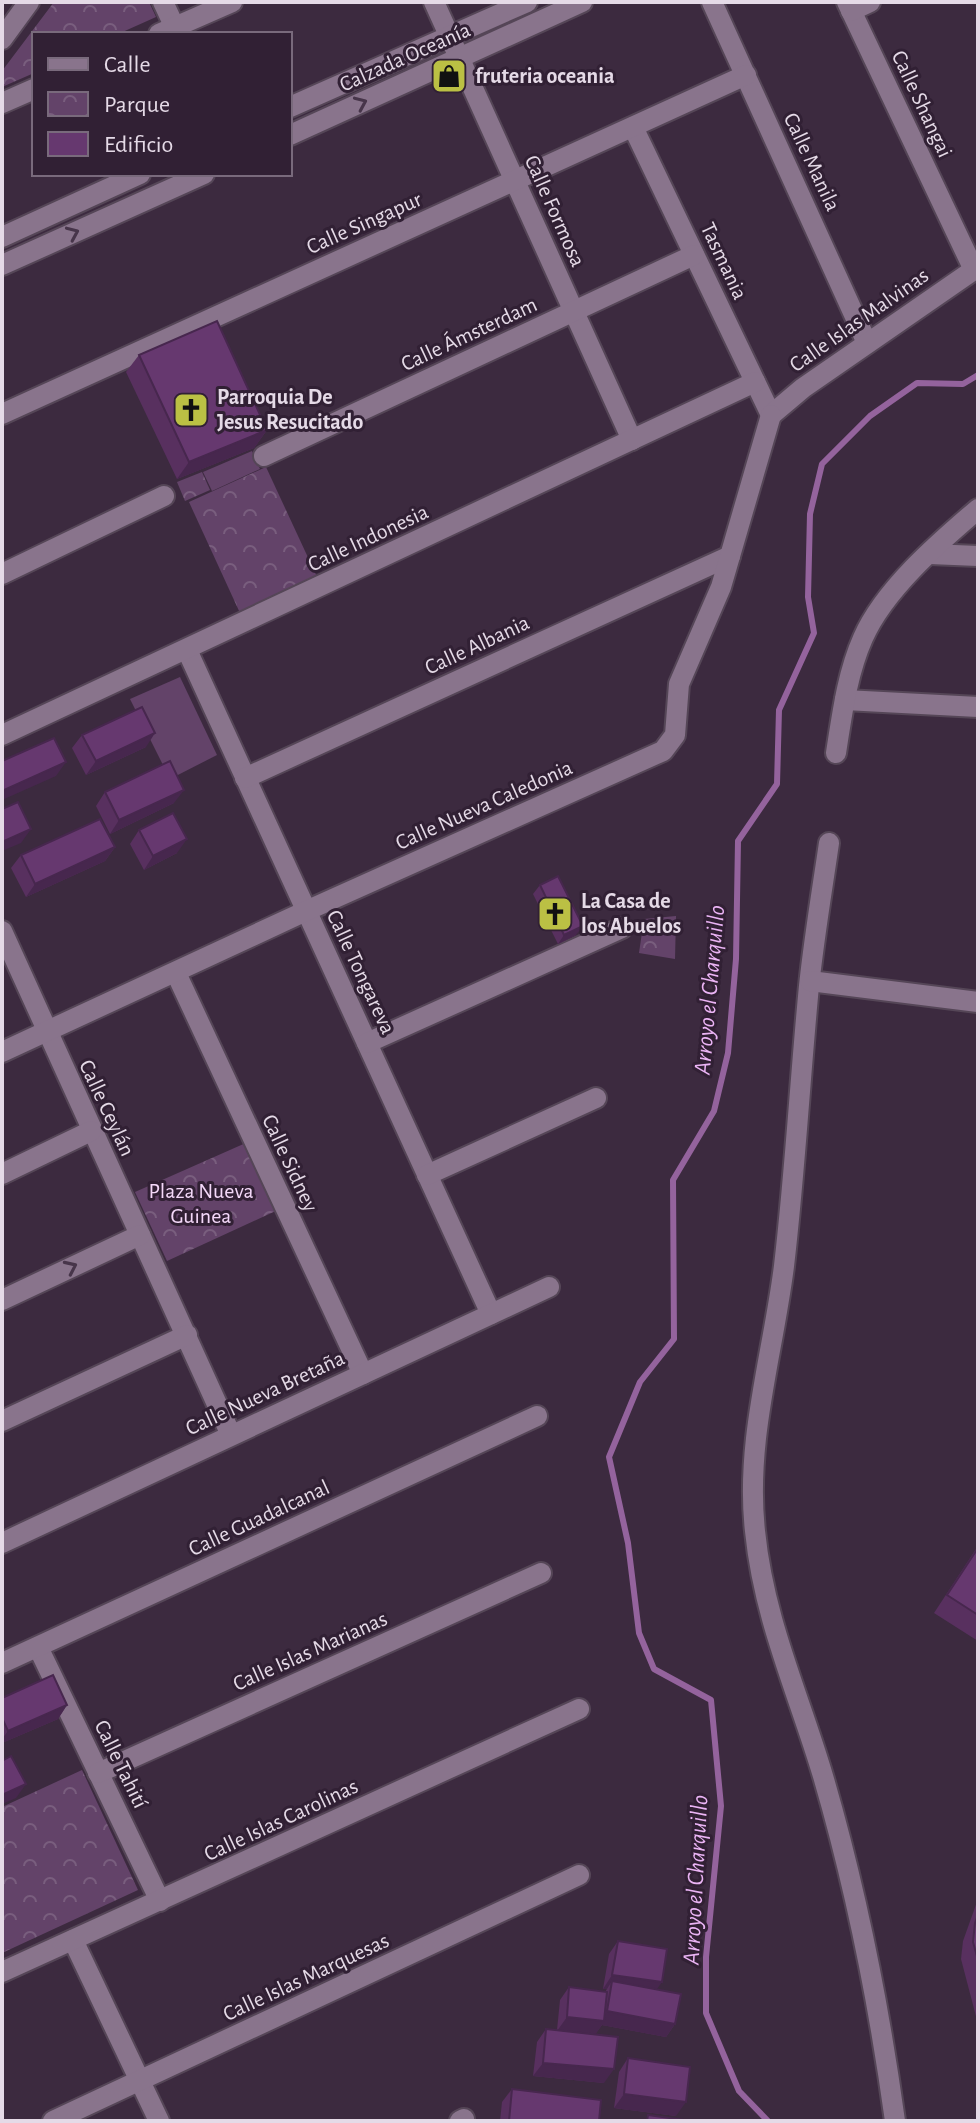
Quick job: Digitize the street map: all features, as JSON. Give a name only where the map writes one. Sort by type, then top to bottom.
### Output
[{"type":"street","points":[[2,39],[29,2]]},
{"type":"street","points":[[163,2],[170,32],[232,2]]},
{"type":"street","name":"Calle Formosa","points":[[434,2],[632,440]]},
{"type":"street","name":"Calzada Oceanía","points":[[292,106],[527,2]]},
{"type":"street","name":"Calzada Oceanía","points":[[292,134],[582,2]]},
{"type":"street","name":"Calle Manila","points":[[712,2],[867,343]]},
{"type":"street","name":"Calle Shangai","points":[[856,5],[976,268]]},
{"type":"street","name":"Calle Singapur","points":[[2,414],[746,75]]},
{"type":"street","points":[[2,103],[32,90]]},
{"type":"street","name":"Tasmania","points":[[633,127],[771,415]]},
{"type":"street","points":[[2,237],[136,176]]},
{"type":"street","points":[[2,265],[200,176]]},
{"type":"street","name":"Calle Ámsterdam","points":[[264,456],[694,255]]},
{"type":"street","name":"Calle Islas Malvinas","points":[[771,415],[803,388],[976,268]]},
{"type":"street","name":"Calle Indonesia","points":[[2,735],[755,382]]},
{"type":"street","name":"Calle Nueva Caledonia","points":[[2,1052],[663,751],[675,735],[679,684],[721,587],[771,415]]},
{"type":"street","points":[[2,574],[164,496]]},
{"type":"street","points":[[836,753],[845,700],[858,652],[872,620],[930,554],[978,509]]},
{"type":"street","points":[[930,554],[978,556]]},
{"type":"street","name":"Calle Albania","points":[[245,778],[730,556]]},
{"type":"street","name":"Calle Tongareva","points":[[187,650],[491,1314]]},
{"type":"street","points":[[845,700],[978,707]]},
{"type":"street","points":[[829,843],[810,981],[786,1244],[755,1440],[754,1529],[770,1619],[822,1773],[853,1891],[876,2003],[895,2121]]},
{"type":"street","points":[[367,1043],[622,928]]},
{"type":"street","name":"Calle Ceylán","points":[[2,931],[231,1435]]},
{"type":"street","name":"Calle Sidney","points":[[176,973],[363,1374]]},
{"type":"street","points":[[810,981],[978,1002]]},
{"type":"street","points":[[427,1175],[596,1098]]},
{"type":"street","points":[[2,1174],[91,1131]]},
{"type":"street","points":[[2,1300],[140,1235]]},
{"type":"street","name":"Calle Nueva Bretaña","points":[[2,1543],[549,1287]]},
{"type":"street","points":[[2,1421],[187,1335]]},
{"type":"street","name":"Calle Guadalcanal","points":[[2,1663],[537,1416]]},
{"type":"street","name":"Calle Islas Marianas","points":[[98,1773],[541,1573]]},
{"type":"street","name":"Calle Tahití","points":[[38,1647],[160,1901]]},
{"type":"street","name":"Calle Islas Carolinas","points":[[2,1972],[579,1709]]},
{"type":"street","name":"Calle Islas Marquesas","points":[[53,2121],[579,1875]]},
{"type":"street","points":[[73,1940],[159,2121]]},
{"type":"green space","points":[[54,2],[149,2],[156,17],[122,32],[32,32],[32,74],[2,87],[2,71]]},
{"type":"green space","points":[[252,451],[260,469],[212,491],[203,472]]},
{"type":"green space","points":[[266,467],[318,579],[240,613],[189,502]]},
{"type":"green space","points":[[202,472],[210,490],[185,501],[177,482]]},
{"type":"green space","points":[[180,677],[217,755],[170,779],[130,699]]},
{"type":"green space","points":[[676,916],[675,959],[639,953],[644,919]]},
{"type":"green space","name":"Plaza Nueva Guinea","points":[[248,1142],[280,1209],[167,1261],[135,1192]]},
{"type":"green space","points":[[82,1770],[138,1890],[2,1953],[2,1807]]},
{"type":"building","name":"Parroquia De Jesus Resucitado","points":[[217,321],[267,430],[189,462],[139,355]]},
{"type":"building","points":[[142,707],[155,733],[96,761],[82,735]]},
{"type":"building","points":[[54,738],[66,762],[2,791],[2,761]]},
{"type":"building","points":[[170,761],[184,790],[119,820],[105,792]]},
{"type":"building","points":[[18,802],[31,829],[2,842],[2,809]]},
{"type":"building","points":[[173,813],[187,839],[153,856],[139,830]]},
{"type":"building","points":[[100,819],[115,847],[35,884],[21,855]]},
{"type":"building","points":[[558,876],[583,926],[564,935],[540,885]]},
{"type":"building","points":[[978,1548],[978,1615],[947,1595]]},
{"type":"building","points":[[53,1675],[67,1705],[8,1731],[2,1718],[2,1698]]},
{"type":"building","points":[[11,1756],[26,1784],[2,1795],[2,1761]]},
{"type":"building","points":[[978,1915],[978,1960],[973,1942]]},
{"type":"building","points":[[618,1941],[667,1949],[662,1982],[612,1975]]},
{"type":"building","points":[[612,1981],[681,1994],[675,2024],[607,2011]]},
{"type":"building","points":[[569,1987],[607,1992],[604,2021],[567,2017]]},
{"type":"building","points":[[546,2029],[618,2037],[614,2069],[543,2063]]},
{"type":"building","points":[[628,2058],[690,2067],[686,2102],[624,2094]]},
{"type":"building","points":[[512,2089],[601,2100],[599,2121],[509,2121]]},
{"type":"building","points":[[648,2115],[691,2121],[647,2121]]},
{"type":"waterway","name":"Arroyo el Charquillo","points":[[768,2121],[739,2091],[706,2013],[706,1957],[721,1806],[711,1700],[654,1669],[639,1633],[628,1543],[609,1457],[640,1382],[674,1339],[673,1180],[714,1111],[728,1053],[736,959],[738,841],[777,784],[779,710],[814,633],[808,597],[810,514],[822,464],[870,416],[917,383],[963,384],[978,375]]},
{"type":"place","name":"fruteria oceania","points":[[449,76]]},
{"type":"place","name":"Parroquia De Jesus Resucitado","points":[[191,410]]},
{"type":"place","name":"La Casa de los Abuelos","points":[[555,914]]}]
